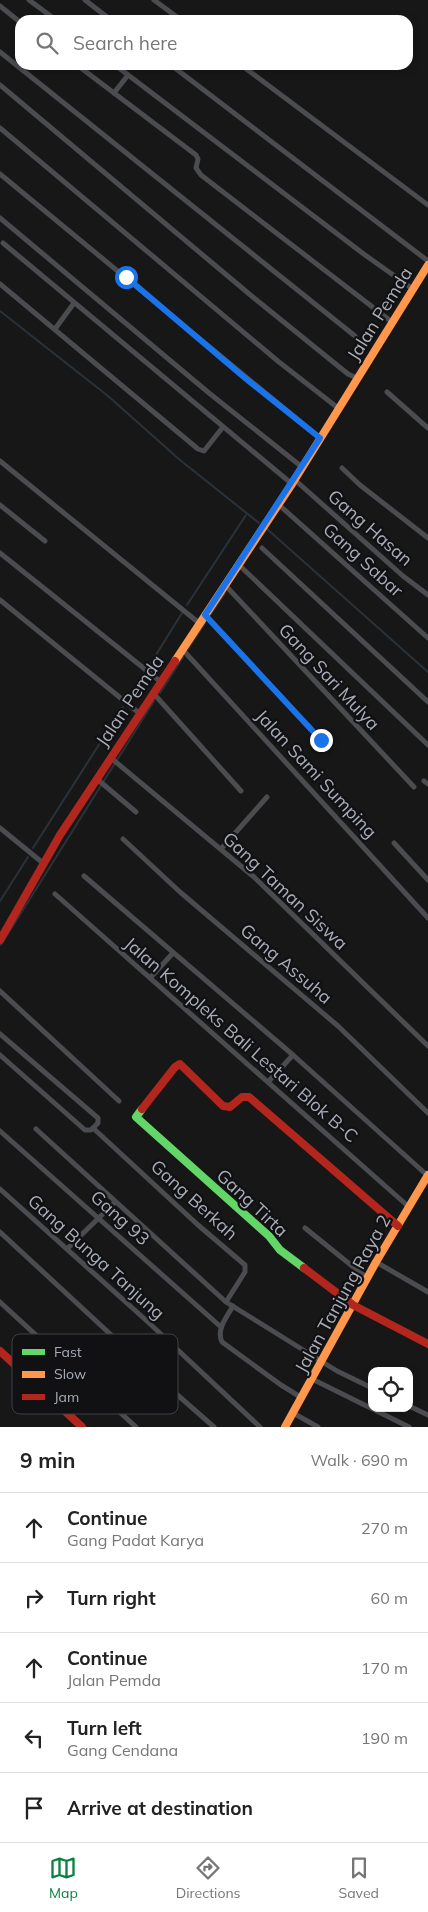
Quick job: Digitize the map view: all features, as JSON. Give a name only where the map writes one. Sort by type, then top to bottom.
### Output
[{"type":"street","points":[[29,0],[49,15]]},
{"type":"street","points":[[84,0],[104,15]]},
{"type":"street","points":[[154,0],[174,15]]},
{"type":"street","points":[[0,6],[15,18]]},
{"type":"street","points":[[0,52],[15,64]]},
{"type":"street","points":[[22,70],[355,336]]},
{"type":"street","points":[[84,70],[196,155],[198,159],[196,168],[201,175],[392,322]]},
{"type":"street","points":[[122,70],[365,255],[413,289]]},
{"type":"street","points":[[178,70],[428,261]]},
{"type":"street","points":[[248,70],[428,205]]},
{"type":"street","points":[[114,93],[128,75]]},
{"type":"street","points":[[0,85],[259,303],[348,374],[357,378]]},
{"type":"street","points":[[0,128],[279,362],[338,408]]},
{"type":"street","points":[[0,174],[320,438]]},
{"type":"street","points":[[0,218],[209,393],[302,467]]},
{"type":"street","name":"Gang Hasan","points":[[3,243],[223,428],[293,482],[428,595]]},
{"type":"street","name":"Jalan Pemda","points":[[0,940],[43,863],[97,779],[115,761],[139,713],[154,694],[293,482],[428,265]]},
{"type":"street","points":[[0,284],[198,449],[202,451],[206,449],[223,428]]},
{"type":"street","points":[[54,329],[74,303]]},
{"type":"street","points":[[387,392],[428,428]]},
{"type":"street","points":[[0,461],[199,623]]},
{"type":"street","points":[[342,468],[360,485],[428,538]]},
{"type":"street","name":"Gang Sabar","points":[[278,504],[428,638]]},
{"type":"street","points":[[0,505],[45,541]]},
{"type":"street","points":[[262,548],[428,702]]},
{"type":"street","points":[[0,553],[161,682]]},
{"type":"street","points":[[238,564],[428,746]]},
{"type":"street","name":"Gang Sari Mulya","points":[[224,586],[414,787]]},
{"type":"street","points":[[0,600],[139,713]]},
{"type":"street","points":[[205,615],[321,740]]},
{"type":"street","name":"Jalan Sami Sumping","points":[[183,650],[428,918]]},
{"type":"street","points":[[154,694],[241,791]]},
{"type":"street","name":"Gang Taman Siswa","points":[[115,761],[278,899],[428,1046]]},
{"type":"street","points":[[97,779],[136,812]]},
{"type":"street","points":[[221,849],[267,797]]},
{"type":"street","points":[[0,828],[43,863]]},
{"type":"street","name":"Gang Assuha","points":[[123,839],[180,892],[338,1026],[428,1113]]},
{"type":"street","points":[[394,843],[428,880]]},
{"type":"street","points":[[84,876],[293,1055],[428,1175]]},
{"type":"street","name":"Jalan Kompleks Bali Lestari Blok B-C","points":[[55,894],[409,1207]]},
{"type":"street","points":[[150,978],[173,953]]},
{"type":"street","points":[[0,991],[119,1101]]},
{"type":"street","points":[[0,1034],[98,1118],[98,1123],[93,1128]]},
{"type":"street","name":"Gang Berkah","points":[[0,1055],[85,1130],[88,1131],[93,1128],[245,1265],[245,1272],[226,1302]]},
{"type":"street","points":[[268,1082],[293,1055]]},
{"type":"street","name":"Gang Tirta","points":[[398,1226],[249,1096],[242,1097],[230,1107],[223,1106],[180,1064],[175,1067],[136,1117],[269,1236],[280,1250],[353,1305],[428,1344]]},
{"type":"street","points":[[36,1129],[226,1302],[337,1371],[368,1386]]},
{"type":"street","name":"Gang 93","points":[[0,1131],[221,1328]]},
{"type":"street","name":"Jalan Tanjung Raya 2","points":[[285,1427],[376,1262],[409,1207],[425,1188],[428,1175]]},
{"type":"street","name":"Gang Bunga Tanjung","points":[[0,1189],[161,1334]]},
{"type":"street","points":[[67,1249],[115,1202]]},
{"type":"street","points":[[305,1228],[368,1278]]},
{"type":"street","points":[[0,1232],[110,1334]]},
{"type":"street","points":[[376,1262],[428,1292]]},
{"type":"street","points":[[0,1302],[35,1334]]},
{"type":"street","points":[[234,1306],[221,1328],[222,1342],[280,1385],[302,1398]]},
{"type":"street","name":"Gang Bunga Tanjung","points":[[178,1350],[260,1427]]},
{"type":"street","points":[[0,1351],[12,1362]]},
{"type":"street","points":[[312,1380],[409,1427]]},
{"type":"street","points":[[178,1396],[214,1427]]},
{"type":"street","points":[[413,1408],[428,1415]]},
{"type":"street","points":[[293,1413],[318,1427]]},
{"type":"street","points":[[68,1414],[82,1427]]},
{"type":"street","points":[[122,1414],[136,1427]]},
{"type":"waterway","points":[[0,311],[108,396],[180,460],[259,523]]},
{"type":"waterway","points":[[187,605],[246,515]]},
{"type":"waterway","points":[[267,529],[428,672]]},
{"type":"waterway","points":[[211,614],[225,593]]},
{"type":"waterway","points":[[149,666],[182,613]]},
{"type":"waterway","points":[[188,649],[205,623]]},
{"type":"waterway","points":[[160,693],[183,657]]},
{"type":"waterway","points":[[128,698],[143,675]]},
{"type":"waterway","points":[[1,945],[154,701]]},
{"type":"waterway","points":[[33,848],[123,707]]},
{"type":"waterway","points":[[0,901],[28,857]]},
{"type":"traffic: fast","points":[[142,1109],[136,1117],[269,1236],[280,1250],[304,1268]]},
{"type":"traffic: slow","points":[[175,661],[292,484],[428,265]]},
{"type":"traffic: slow","points":[[285,1427],[376,1262],[428,1175]]},
{"type":"traffic: jam","points":[[0,940],[60,835],[175,661]]},
{"type":"traffic: jam","points":[[142,1109],[175,1067],[180,1064],[223,1106],[230,1107],[242,1097],[249,1097],[398,1226]]},
{"type":"traffic: jam","points":[[304,1268],[353,1305],[428,1344]]},
{"type":"traffic: jam","points":[[0,1351],[12,1362]]},
{"type":"traffic: jam","points":[[68,1414],[82,1427]]},
{"type":"route","points":[[126,277],[245,378],[320,438],[292,484],[205,615],[321,740]]}]
